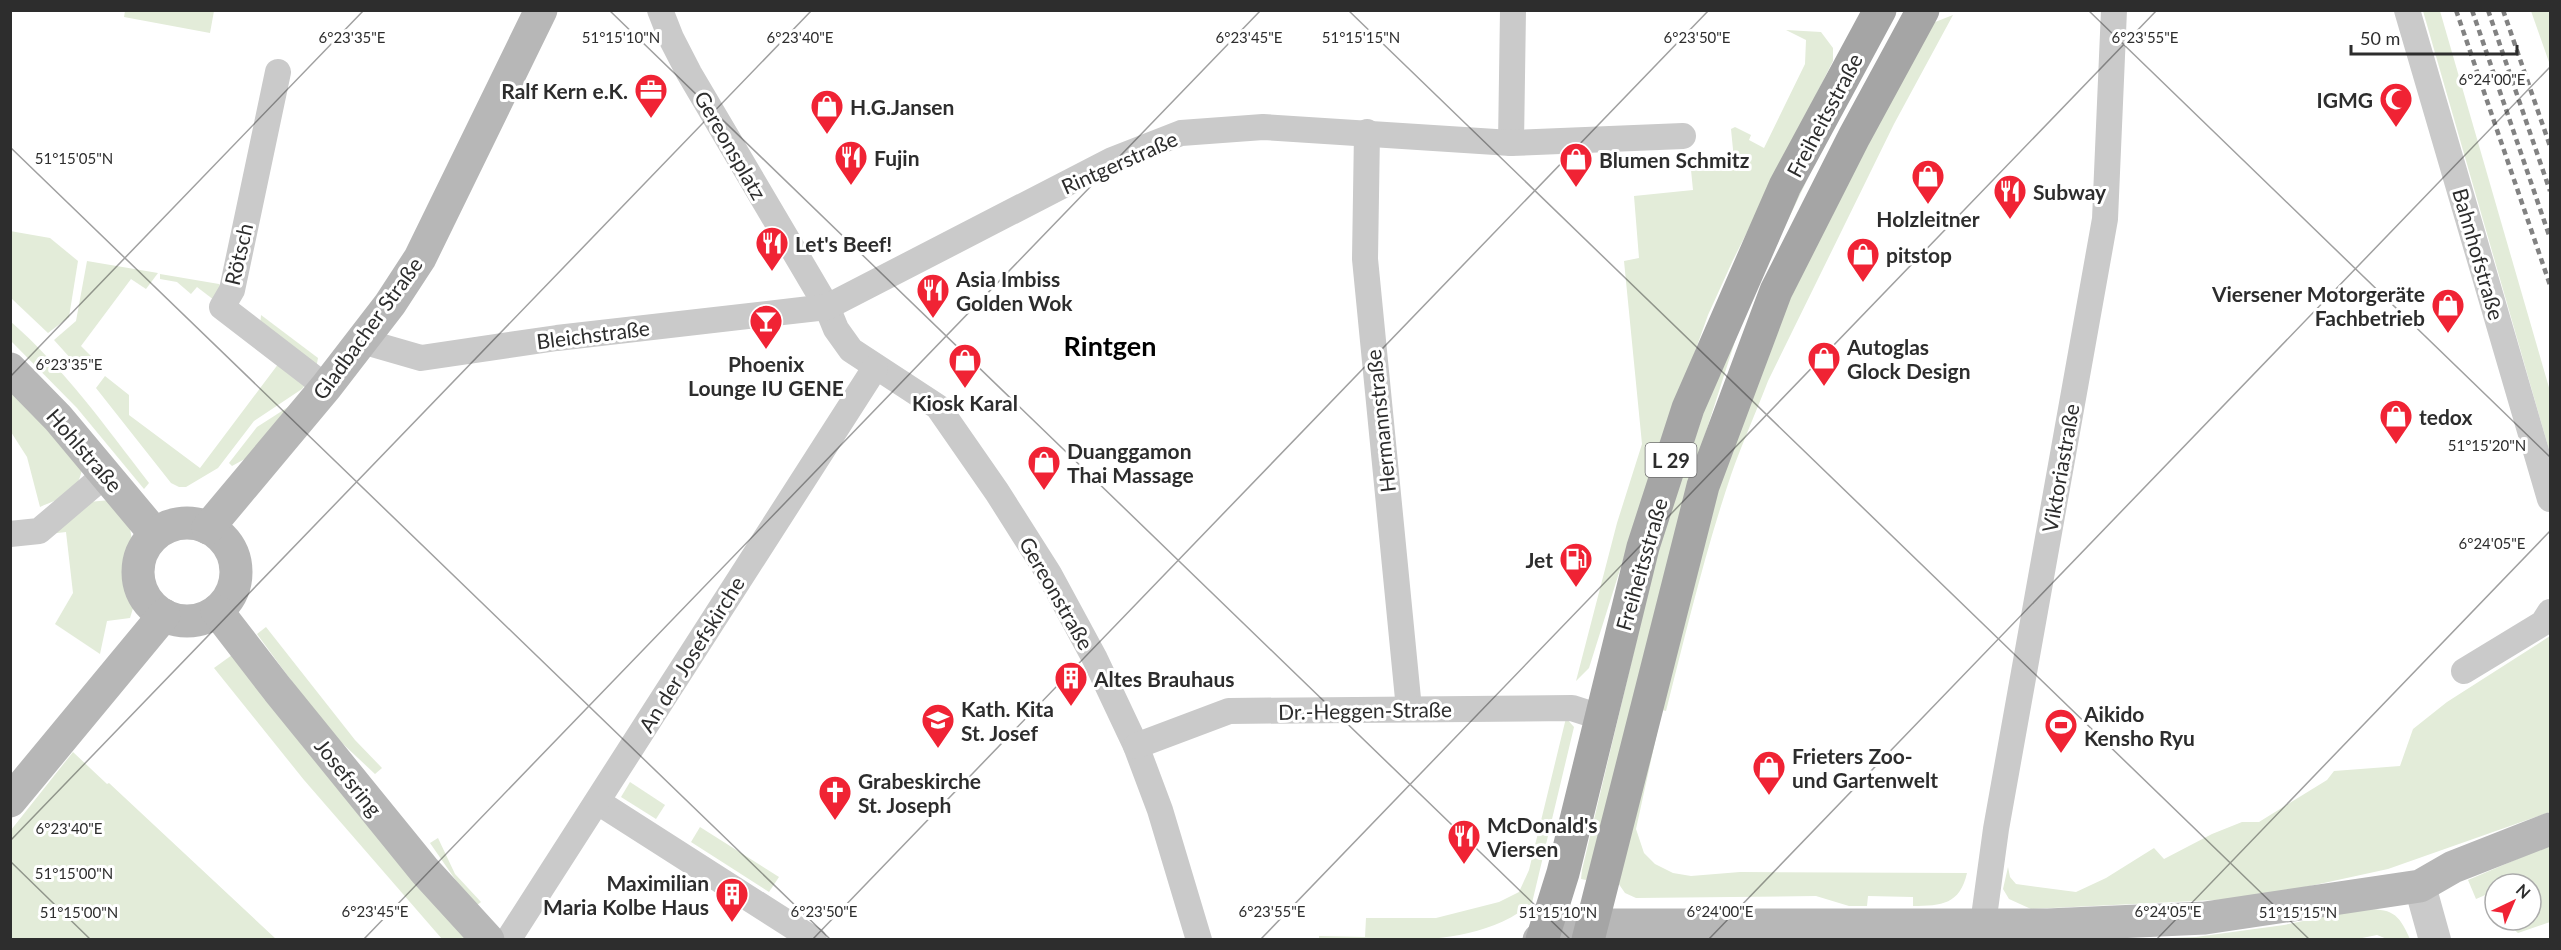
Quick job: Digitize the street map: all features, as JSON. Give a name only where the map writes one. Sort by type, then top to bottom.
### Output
[{"type":"main road","name":"Gladbacher Straße","points":[[208,528],[326,387],[390,304],[420,258],[541,10]]},
{"type":"main road","name":"Freiheitsstraße","points":[[1590,932],[1703,486],[1776,291],[1854,137],[1923,10]]},
{"type":"main road","name":"Freiheitsstraße","points":[[1541,939],[1563,873],[1643,547],[1688,408],[1785,186],[1880,11]]},
{"type":"main road","name":"Hohlstraße","points":[[10,369],[106,474],[155,534]]},
{"type":"main road","points":[[181,523],[208,528],[222,538],[231,551],[236,567],[231,591],[217,611],[205,618],[191,621],[177,620],[164,615],[151,605],[142,592],[138,577],[139,561],[145,546],[155,534],[181,523]]},
{"type":"main road","name":"Josefsring","points":[[217,611],[425,871],[488,939]]},
{"type":"main road","points":[[10,801],[50,756],[141,640],[164,615]]},
{"type":"main road","points":[[1541,939],[1590,932],[1758,927],[1983,924],[2047,932],[2205,918],[2420,886],[2452,867],[2550,829]]},
{"type":"street","name":"Gereonsplatz","points":[[660,10],[689,73],[826,307]]},
{"type":"street","points":[[1511,143],[1513,10]]},
{"type":"street","name":"Viktoriastraße","points":[[1983,924],[2001,805],[2105,219],[2114,10]]},
{"type":"street","name":"Bahnhofstraße","points":[[2407,10],[2550,499]]},
{"type":"street","name":"Rötsch","points":[[278,72],[232,290],[222,307],[326,387]]},
{"type":"street","name":"Rintgerstraße","points":[[826,307],[1112,160],[1181,133],[1263,127],[1511,143],[1683,136]]},
{"type":"street","name":"Hermannstraße","points":[[1367,132],[1365,259],[1409,709]]},
{"type":"street","name":"Bleichstraße","points":[[362,341],[422,358],[556,338],[826,307]]},
{"type":"street","name":"Gereonstraße","points":[[826,307],[836,329],[851,350],[875,368],[938,406],[991,482],[1049,574],[1095,659],[1136,746],[1160,810],[1199,939]]},
{"type":"street","name":"An der Josefskirche","points":[[508,939],[875,368]]},
{"type":"street","points":[[10,534],[39,531],[106,474]]},
{"type":"street","points":[[2464,671],[2542,623],[2550,612]]},
{"type":"street","name":"Dr.-Heggen-Straße","points":[[1136,746],[1229,711],[1572,708],[1600,717]]},
{"type":"street","points":[[598,802],[814,939]]},
{"type":"street","points":[[2420,886],[2435,939]]},
{"type":"green space","points":[[125,10],[214,11],[210,33],[124,17]]},
{"type":"green space","points":[[2423,11],[2440,11],[2550,391],[2550,453]]},
{"type":"green space","points":[[2531,11],[2550,11],[2550,65]]},
{"type":"green space","points":[[1953,15],[1894,124],[1768,381],[1731,475],[1704,563],[1666,711],[1662,710],[1636,829],[1644,853],[1655,864],[1673,873],[1691,876],[1740,872],[1967,873],[1964,883],[1960,891],[1948,901],[1923,906],[1913,906],[1913,897],[1868,896],[1867,906],[1849,906],[1816,896],[1636,898],[1625,893],[1616,880],[1700,537],[1783,304],[1930,24]]},
{"type":"green space","points":[[1786,30],[1821,32],[1833,48],[1833,61],[1733,260],[1708,315],[1641,503],[1589,668],[1576,681],[1617,523],[1642,444],[1624,261],[1639,258],[1634,196],[1693,190],[1691,170],[1735,170],[1731,129],[1735,127],[1751,135],[1749,140],[1764,148],[1805,64],[1806,40]]},
{"type":"green space","points":[[1808,178],[1745,310],[1695,466],[1590,874],[1586,880],[1581,879],[1658,550],[1738,308]]},
{"type":"green space","points":[[10,231],[50,238],[78,261],[69,317],[48,333],[11,298]]},
{"type":"green space","points":[[87,261],[158,273],[146,289],[131,279],[81,346],[93,358],[82,371],[54,340],[76,321]]},
{"type":"green space","points":[[160,274],[219,284],[225,290],[214,300],[197,287],[191,294],[177,282],[160,279]]},
{"type":"green space","points":[[261,315],[318,358],[316,369],[260,326]]},
{"type":"green space","points":[[10,321],[48,358],[100,419],[149,483],[144,489],[77,408],[11,341]]},
{"type":"green space","points":[[279,363],[306,384],[254,421],[218,468],[186,487],[179,487],[171,483],[96,388],[105,376],[129,395],[129,415],[200,468]]},
{"type":"green space","points":[[10,391],[53,431],[82,469],[77,484],[67,494],[40,507],[27,457],[11,432]]},
{"type":"green space","points":[[296,402],[261,450],[232,466],[229,463],[257,427]]},
{"type":"green space","points":[[110,500],[130,528],[133,547],[130,566],[134,605],[130,618],[107,621],[100,654],[55,624],[73,593],[66,532],[49,534],[78,503]]},
{"type":"green space","points":[[266,627],[355,740],[382,768],[375,774],[326,728],[257,634]]},
{"type":"green space","points":[[2550,636],[2550,812],[2388,869],[2255,898],[2031,909],[2009,899],[2003,889],[2008,867],[2010,877],[2016,884],[2076,892],[2106,878],[2154,848],[2164,859],[2212,834],[2242,822],[2259,822],[2327,780],[2334,771],[2400,766],[2413,729],[2447,702]]},
{"type":"green space","points":[[232,655],[468,939],[442,939],[304,780],[214,668]]},
{"type":"green space","points":[[1566,718],[1574,727],[1532,903],[1510,918],[1458,935],[1431,939],[1319,940],[1319,936],[1365,937],[1366,918],[1436,918],[1499,902],[1519,892],[1529,870]]},
{"type":"green space","points":[[73,752],[276,939],[11,939],[11,830]]},
{"type":"green space","points":[[630,782],[665,805],[656,819],[621,797]]},
{"type":"green space","points":[[700,827],[779,877],[769,892],[691,842]]},
{"type":"green space","points":[[438,838],[455,874],[481,902],[477,905],[457,882],[430,843]]},
{"type":"green space","points":[[2550,845],[2550,922],[2543,924],[2543,872],[2487,872]]},
{"type":"green space","points":[[2483,874],[2483,896],[2476,899],[2468,880]]},
{"type":"green space","points":[[2362,909],[2387,911],[2393,914],[2402,923],[2410,939],[2387,939],[2377,935],[2352,940],[2119,940],[2196,937],[2284,925]]},
{"type":"railway","points":[[2456,10],[2550,285]]},
{"type":"railway","points":[[2472,10],[2550,238]]},
{"type":"railway","points":[[2488,10],[2550,191]]},
{"type":"railway","points":[[2503,10],[2550,146]]},
{"type":"place","name":"Ralf Kern e.K.","points":[[651,119]]},
{"type":"place","name":"IGMG","points":[[2396,128]]},
{"type":"place","name":"H.G.Jansen","points":[[827,135]]},
{"type":"place","name":"Fujin","points":[[851,186]]},
{"type":"place","name":"Blumen Schmitz","points":[[1576,188]]},
{"type":"place","name":"Holzleitner","points":[[1928,205]]},
{"type":"place","name":"Subway","points":[[2010,220]]},
{"type":"place","name":"Let's Beef!","points":[[772,272]]},
{"type":"place","name":"pitstop","points":[[1863,283]]},
{"type":"place","name":"Asia Imbiss Golden Wok","points":[[933,319]]},
{"type":"place","name":"Viersener Motorgeräte Fachbetrieb","points":[[2448,334]]},
{"type":"place","name":"Phoenix Lounge IU GENE","points":[[766,350]]},
{"type":"place","name":"Autoglas Glock Design","points":[[1824,387]]},
{"type":"place","name":"Kiosk Karal","points":[[965,389]]},
{"type":"place","name":"tedox","points":[[2396,445]]},
{"type":"place","name":"Duanggamon Thai Massage","points":[[1044,491]]},
{"type":"place","name":"Jet","points":[[1576,588]]},
{"type":"place","name":"Altes Brauhaus","points":[[1071,707]]},
{"type":"place","name":"Kath. Kita St. Josef","points":[[938,749]]},
{"type":"place","name":"Aikido Kensho Ryu","points":[[2061,754]]},
{"type":"place","name":"Frieters Zoo- und Gartenwelt","points":[[1769,796]]},
{"type":"place","name":"Grabeskirche St. Joseph","points":[[835,821]]},
{"type":"place","name":"McDonald's Viersen","points":[[1464,865]]},
{"type":"place","name":"Maximilian Maria Kolbe Haus","points":[[732,923]]},
{"type":"district","name":"Rintgen","points":[[1110,345]]}]
